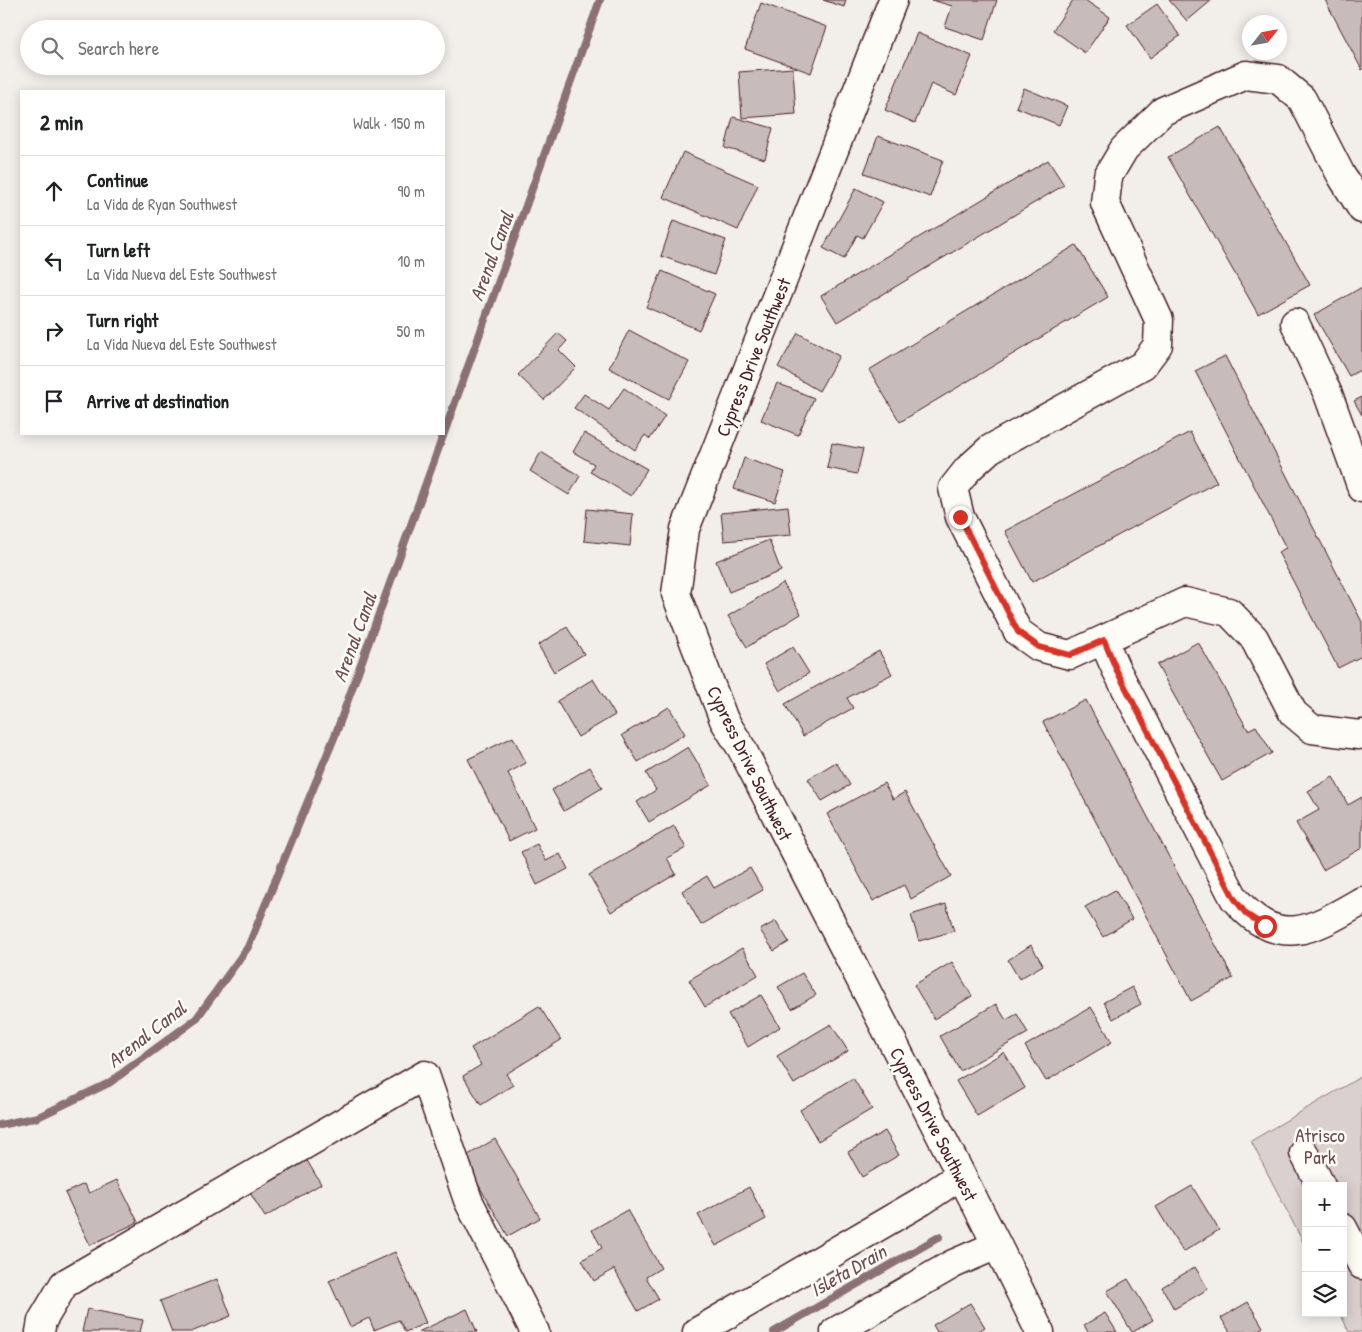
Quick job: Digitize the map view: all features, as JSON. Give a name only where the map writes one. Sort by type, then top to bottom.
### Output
[{"type":"street","name":"Cypress Drive Southwest","points":[[893,0],[685,529],[676,594],[724,720],[742,749],[997,1244],[1040,1332]]},
{"type":"street","points":[[1362,209],[1341,175],[1302,99],[1278,80],[1246,74],[1163,111],[1124,150],[1108,176],[1105,203],[1159,320],[1158,345],[1143,365],[990,449],[968,468],[953,488],[960,517],[1018,632],[1039,647],[1070,655],[1185,602],[1229,612],[1254,638],[1293,713],[1312,729],[1362,734]]},
{"type":"street","points":[[1295,323],[1328,394],[1362,488]]},
{"type":"street","points":[[1104,640],[1116,669],[1234,898],[1246,914],[1265,926],[1289,931],[1310,928],[1362,901]]},
{"type":"street","points":[[41,1327],[64,1284],[425,1075],[468,1200],[535,1332]]},
{"type":"street","points":[[1304,1153],[1319,1182]]},
{"type":"street","points":[[697,1332],[922,1201],[961,1175]]},
{"type":"street","points":[[1347,1236],[1362,1265]]},
{"type":"street","points":[[836,1332],[953,1264],[997,1244]]},
{"type":"green space","name":"Atrisco Park","points":[[1362,1076],[1362,1332],[1349,1332],[1342,1317],[1347,1317],[1347,1182],[1302,1182],[1302,1240],[1251,1141]]},
{"type":"building","points":[[823,0],[846,0],[844,7]]},
{"type":"building","points":[[932,0],[997,0],[984,40],[945,27],[952,6]]},
{"type":"building","points":[[1073,0],[1085,0],[1110,17],[1085,53],[1053,30]]},
{"type":"building","points":[[1169,0],[1212,0],[1187,21]]},
{"type":"building","points":[[1325,0],[1362,0],[1362,70]]},
{"type":"building","points":[[761,3],[827,27],[811,73],[745,49]]},
{"type":"building","points":[[1157,4],[1180,36],[1150,58],[1127,25]]},
{"type":"building","points":[[917,33],[972,56],[956,95],[931,84],[915,123],[885,110]]},
{"type":"building","points":[[793,68],[796,114],[742,118],[739,72]]},
{"type":"building","points":[[1024,88],[1067,106],[1059,125],[1016,107]]},
{"type":"building","points":[[733,117],[773,128],[765,159],[725,148]]},
{"type":"building","points":[[1220,127],[1310,285],[1258,314],[1168,157]]},
{"type":"building","points":[[878,136],[943,160],[930,197],[864,173]]},
{"type":"building","points":[[683,152],[758,185],[738,230],[663,197]]},
{"type":"building","points":[[1048,160],[1064,185],[837,322],[821,296]]},
{"type":"building","points":[[856,188],[883,202],[863,238],[857,235],[844,259],[823,248]]},
{"type":"building","points":[[673,221],[726,240],[714,275],[661,256]]},
{"type":"building","points":[[1076,245],[1108,297],[900,422],[869,370]]},
{"type":"building","points":[[662,271],[715,294],[699,330],[646,307]]},
{"type":"building","points":[[1362,287],[1362,369],[1349,376],[1314,315]]},
{"type":"building","points":[[629,330],[689,362],[669,399],[609,368]]},
{"type":"building","points":[[558,333],[567,341],[559,350],[576,367],[544,400],[518,375]]},
{"type":"building","points":[[798,333],[839,356],[819,391],[778,367]]},
{"type":"building","points":[[1225,356],[1362,622],[1362,656],[1338,668],[1278,552],[1286,548],[1195,371]]},
{"type":"building","points":[[777,383],[814,398],[798,435],[761,420]]},
{"type":"building","points":[[624,388],[665,416],[650,439],[645,435],[635,450],[574,408],[584,394],[609,410]]},
{"type":"building","points":[[1362,397],[1362,415],[1354,401]]},
{"type":"building","points":[[1190,432],[1217,482],[1032,582],[1005,531]]},
{"type":"building","points":[[584,433],[647,469],[631,496],[590,472],[594,464],[573,452]]},
{"type":"building","points":[[832,443],[863,449],[857,474],[827,468]]},
{"type":"building","points":[[541,452],[580,476],[569,495],[530,471]]},
{"type":"building","points":[[744,458],[785,472],[775,502],[734,489]]},
{"type":"building","points":[[788,506],[791,535],[724,541],[721,513]]},
{"type":"building","points":[[587,509],[633,514],[630,546],[584,541]]},
{"type":"building","points":[[769,540],[781,571],[729,592],[716,561]]},
{"type":"building","points":[[783,583],[801,614],[747,647],[728,616]]},
{"type":"building","points":[[567,627],[584,654],[554,672],[538,645]]},
{"type":"building","points":[[1198,642],[1248,730],[1256,726],[1272,753],[1222,781],[1157,665]]},
{"type":"building","points":[[793,647],[809,673],[780,691],[764,664]]},
{"type":"building","points":[[879,651],[892,674],[847,698],[853,708],[803,736],[785,704]]},
{"type":"building","points":[[593,679],[615,715],[578,737],[557,701]]},
{"type":"building","points":[[1086,700],[1233,978],[1191,1001],[1043,722]]},
{"type":"building","points":[[669,707],[685,734],[638,762],[622,735]]},
{"type":"building","points":[[513,737],[526,763],[508,773],[535,828],[509,841],[468,759]]},
{"type":"building","points":[[688,747],[711,785],[649,822],[637,802],[656,790],[646,773]]},
{"type":"building","points":[[836,762],[850,785],[822,801],[808,779]]},
{"type":"building","points":[[590,767],[602,788],[564,811],[552,790]]},
{"type":"building","points":[[1333,777],[1348,805],[1362,797],[1362,848],[1323,870],[1296,823],[1319,810],[1308,791]]},
{"type":"building","points":[[884,783],[893,799],[905,792],[951,876],[911,899],[904,885],[873,901],[827,814]]},
{"type":"building","points":[[674,826],[686,848],[667,858],[676,874],[611,912],[589,875]]},
{"type":"building","points":[[537,844],[546,861],[560,854],[568,869],[537,885],[521,852]]},
{"type":"building","points":[[750,868],[763,890],[701,925],[682,891],[707,876],[714,888]]},
{"type":"building","points":[[1115,890],[1132,919],[1103,937],[1085,907]]},
{"type":"building","points":[[946,904],[954,931],[919,941],[911,915]]},
{"type":"building","points":[[776,921],[789,942],[774,951],[760,930]]},
{"type":"building","points":[[1031,945],[1043,965],[1019,979],[1008,960]]},
{"type":"building","points":[[742,948],[758,975],[705,1007],[689,980]]},
{"type":"building","points":[[952,962],[972,996],[934,1019],[914,985]]},
{"type":"building","points":[[802,973],[816,995],[792,1009],[778,987]]},
{"type":"building","points":[[1132,987],[1141,1004],[1113,1019],[1104,1002]]},
{"type":"building","points":[[761,995],[780,1027],[748,1047],[728,1014]]},
{"type":"building","points":[[996,1004],[1006,1020],[1017,1014],[1028,1033],[960,1071],[940,1036]]},
{"type":"building","points":[[539,1006],[561,1040],[506,1074],[513,1085],[481,1105],[463,1076],[481,1065],[471,1048]]},
{"type":"building","points":[[1091,1007],[1112,1042],[1046,1081],[1025,1046]]},
{"type":"building","points":[[831,1024],[848,1051],[794,1084],[777,1056]]},
{"type":"building","points":[[1004,1052],[1025,1088],[977,1116],[956,1081]]},
{"type":"building","points":[[853,1078],[872,1109],[818,1141],[800,1110]]},
{"type":"building","points":[[885,1131],[899,1155],[862,1177],[848,1152]]},
{"type":"building","points":[[495,1139],[540,1218],[508,1236],[463,1158]]},
{"type":"building","points":[[303,1154],[321,1184],[265,1217],[247,1188]]},
{"type":"building","points":[[117,1180],[138,1222],[90,1245],[65,1193],[84,1184],[89,1193]]},
{"type":"building","points":[[1192,1186],[1219,1230],[1183,1252],[1156,1207]]},
{"type":"building","points":[[749,1187],[766,1219],[716,1246],[698,1215]]},
{"type":"building","points":[[627,1210],[661,1268],[646,1277],[659,1299],[638,1311],[614,1269],[594,1281],[582,1260],[602,1248],[592,1230]]},
{"type":"building","points":[[395,1252],[426,1323],[405,1332],[399,1320],[374,1330],[369,1318],[350,1327],[329,1281]]},
{"type":"building","points":[[1195,1267],[1208,1289],[1174,1309],[1162,1287]]},
{"type":"building","points":[[217,1279],[231,1316],[191,1332],[172,1332],[160,1301]]},
{"type":"building","points":[[1128,1279],[1153,1320],[1133,1332],[1107,1291]]},
{"type":"building","points":[[1248,1302],[1263,1327],[1255,1332],[1230,1332],[1221,1318]]},
{"type":"building","points":[[970,1303],[985,1327],[977,1332],[937,1332],[933,1325]]},
{"type":"building","points":[[87,1309],[143,1320],[140,1332],[82,1332]]},
{"type":"building","points":[[467,1309],[477,1332],[418,1332]]},
{"type":"building","points":[[1105,1313],[1117,1332],[1088,1332],[1084,1325]]},
{"type":"waterway","name":"Arenal Canal","points":[[445,430],[600,0]]},
{"type":"waterway","name":"Arenal Canal","points":[[0,1125],[38,1117],[109,1083],[196,1019],[248,947],[336,733],[443,435]]},
{"type":"waterway","name":"Isleta Drain","points":[[774,1332],[939,1237]]},
{"type":"route","points":[[960,517],[1018,632],[1039,647],[1070,655],[1104,640],[1116,669],[1234,898],[1246,914],[1265,926]]}]
